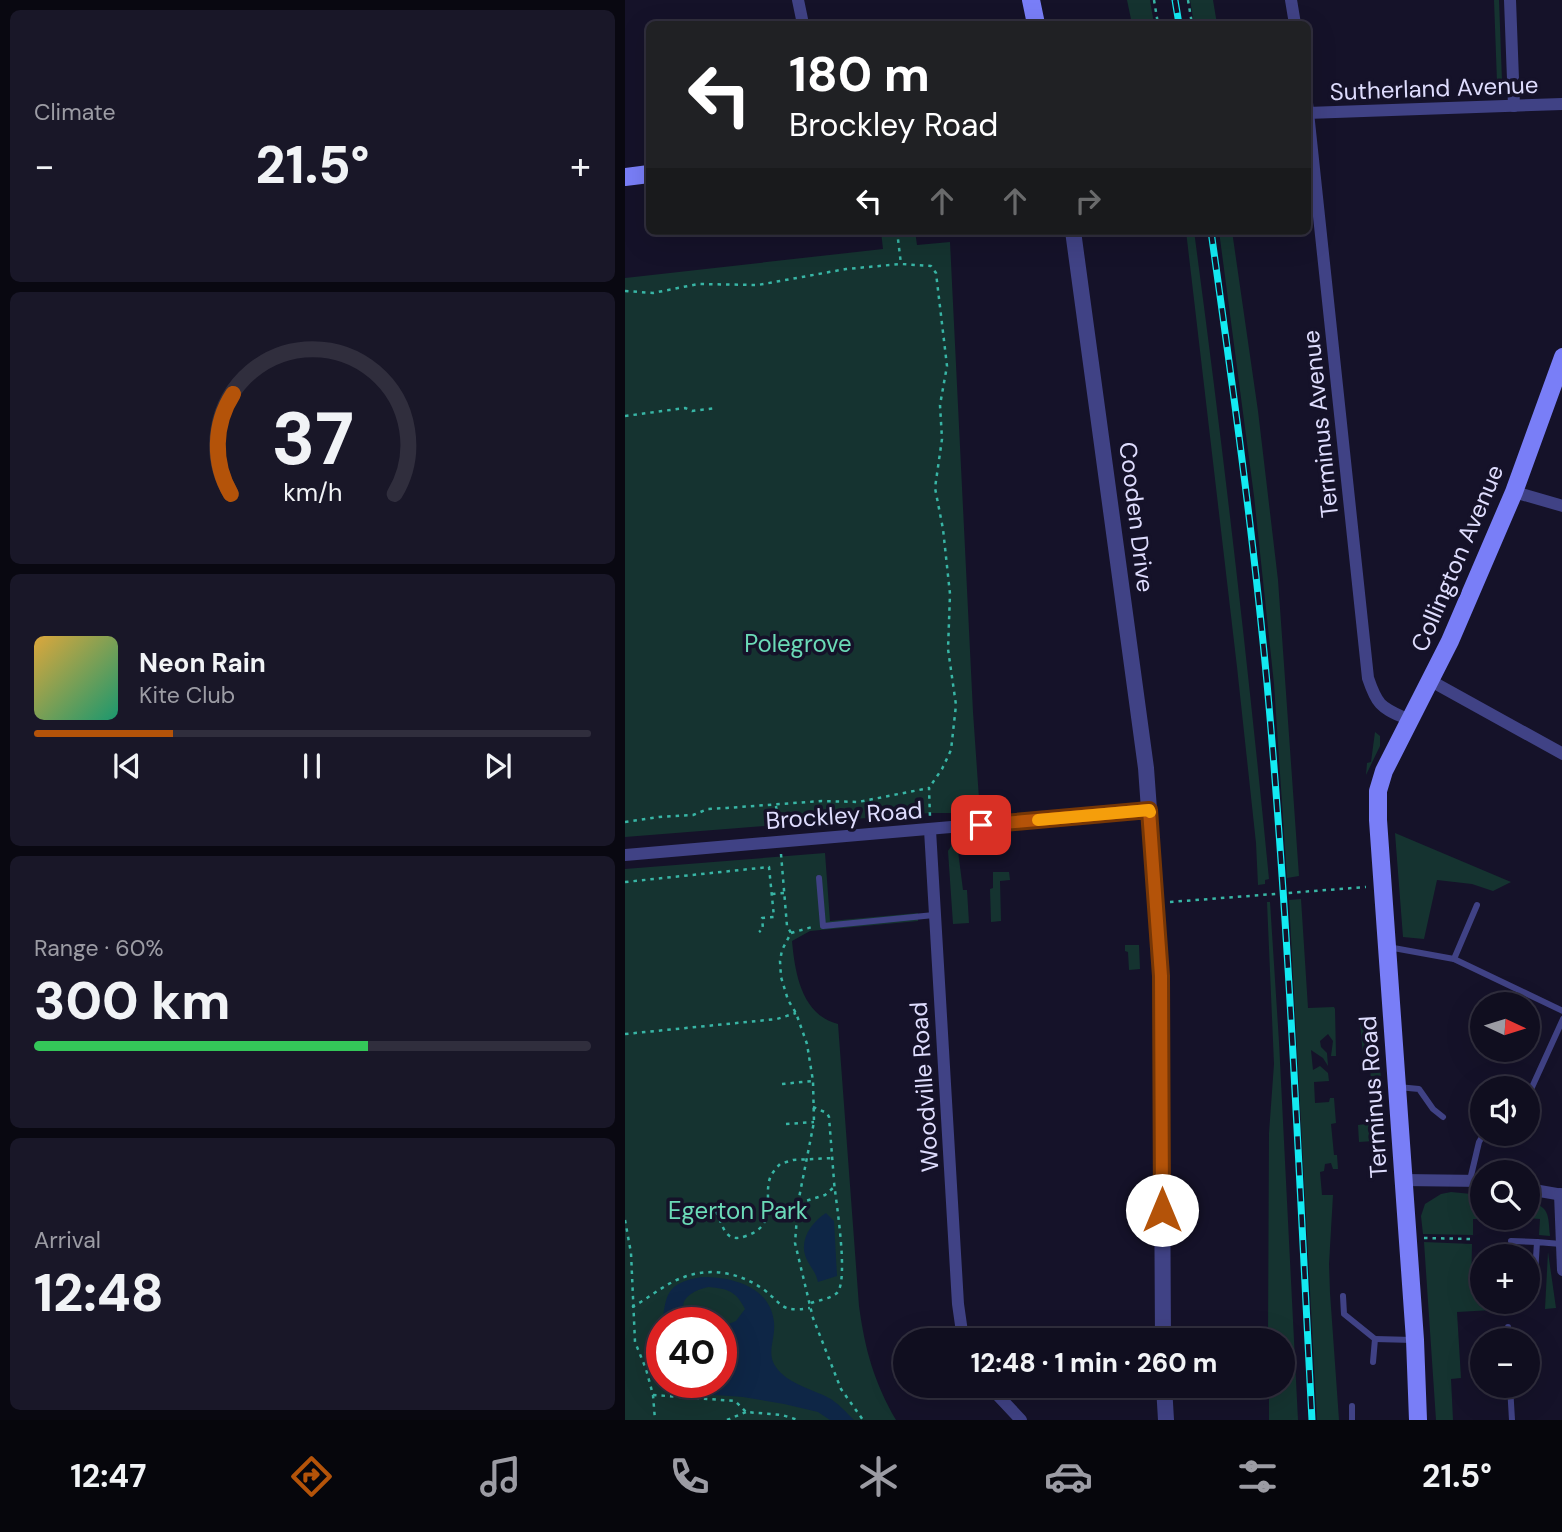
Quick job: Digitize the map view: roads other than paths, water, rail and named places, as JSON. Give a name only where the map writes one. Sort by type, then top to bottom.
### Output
[{"type":"main road","points":[[1031,0],[1035,21]]},
{"type":"main road","points":[[625,177],[646,174]]},
{"type":"main road","name":"Collington Avenue","points":[[1383,771],[1431,681],[1514,492],[1562,357]]},
{"type":"main road","name":"Terminus Road","points":[[1383,771],[1378,791],[1383,886],[1415,1340],[1418,1420]]},
{"type":"street","points":[[798,0],[802,21]]},
{"type":"street","points":[[1291,0],[1294,21]]},
{"type":"street","points":[[1510,0],[1515,106]]},
{"type":"street","name":"Sutherland Avenue","points":[[1311,110],[1562,104]]},
{"type":"street","name":"Terminus Avenue","points":[[1311,138],[1368,678],[1381,706],[1409,720]]},
{"type":"street","name":"Cooden Drive","points":[[1074,235],[1149,810],[1157,903],[1161,976],[1163,1328]]},
{"type":"street","points":[[1514,492],[1562,506]]},
{"type":"street","points":[[1431,681],[1562,754]]},
{"type":"street","name":"Brockley Road","points":[[625,855],[1149,810]]},
{"type":"street","name":"Woodville Road","points":[[930,830],[961,1328]]},
{"type":"street","points":[[1403,1180],[1470,1181]]},
{"type":"street","points":[[1540,1191],[1561,1194],[1562,1269]]},
{"type":"street","points":[[1000,1398],[1021,1420]]},
{"type":"street","points":[[1165,1398],[1166,1420]]},
{"type":"lane","points":[[819,878],[823,926],[934,915]]},
{"type":"lane","points":[[1454,959],[1477,905]]},
{"type":"lane","points":[[1387,947],[1454,959],[1562,1011]]},
{"type":"lane","points":[[1537,1076],[1562,1018]]},
{"type":"lane","points":[[1396,1087],[1419,1089],[1432,1109],[1443,1117]]},
{"type":"lane","points":[[1511,1241],[1561,1244]]},
{"type":"lane","points":[[1343,1296],[1344,1314],[1375,1339],[1415,1340]]},
{"type":"lane","points":[[1373,1363],[1375,1339]]},
{"type":"lane","points":[[1511,1398],[1512,1420]]},
{"type":"lane","points":[[1352,1406],[1352,1420]]},
{"type":"water","points":[[826,1213],[834,1221],[837,1276],[818,1282],[804,1248],[810,1228]]},
{"type":"water","points":[[714,1277],[737,1282],[757,1292],[771,1310],[774,1329],[771,1355],[776,1367],[791,1381],[832,1400],[854,1420],[830,1420],[818,1412],[737,1397],[737,1320],[745,1309],[735,1295],[726,1290],[709,1287],[694,1292],[685,1300],[683,1307],[665,1307],[669,1293],[675,1286],[686,1281]]},
{"type":"railway","points":[[1175,0],[1178,21]]},
{"type":"railway","points":[[1212,235],[1249,513],[1275,775],[1312,1420]]},
{"type":"park label","name":"Polegrove","points":[[798,643]]},
{"type":"park label","name":"Egerton Park","points":[[738,1210]]}]
